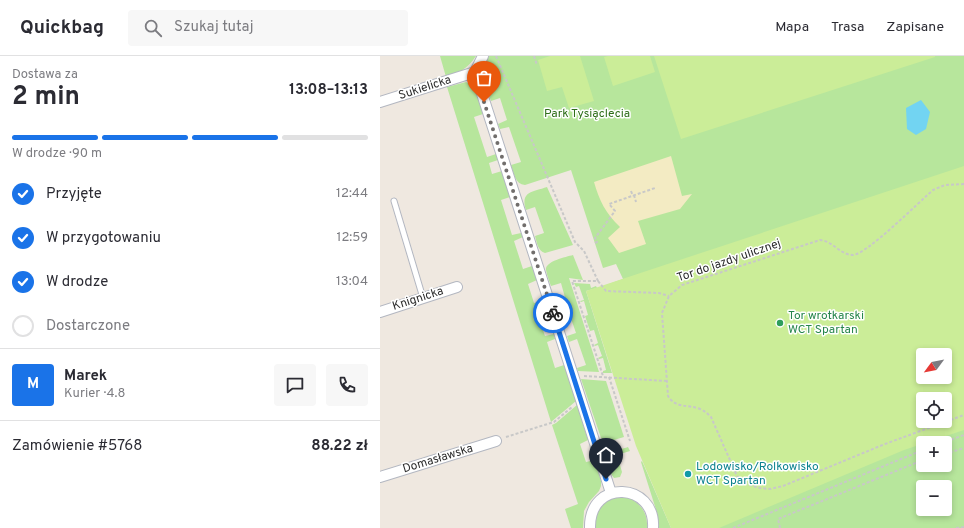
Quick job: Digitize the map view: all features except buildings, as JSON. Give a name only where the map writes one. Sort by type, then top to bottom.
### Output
[{"type":"street","points":[[483,56],[475,72],[611,493]]},
{"type":"street","name":"Sukielicka","points":[[380,102],[475,72]]},
{"type":"street","name":"Knignicka","points":[[380,312],[457,287]]},
{"type":"street","name":"Domasławska","points":[[380,476],[496,441]]},
{"type":"street","points":[[590,528],[590,517],[594,507],[601,498],[611,493],[625,492],[639,497],[646,503],[651,512],[653,528]]},
{"type":"lane","points":[[394,201],[423,298]]},
{"type":"path","points":[[496,56],[575,242],[584,252],[598,281],[606,291],[659,294],[669,296]]},
{"type":"path","points":[[534,56],[537,65]]},
{"type":"path","name":"Tor do jazdy ulicznej","points":[[964,184],[945,185],[933,190],[873,244],[859,254],[852,255],[844,253],[830,242],[820,240],[682,285],[669,296],[663,306],[661,320],[666,381],[670,401],[680,406],[700,409],[711,417],[737,476],[747,484],[770,490],[783,486],[885,444],[964,415]]},
{"type":"path","points":[[595,242],[597,242],[595,238],[615,211],[609,204],[655,188]]},
{"type":"path","points":[[631,191],[636,202]]},
{"type":"path","points":[[598,281],[572,281],[602,376]]},
{"type":"path","points":[[573,376],[602,376],[666,381]]},
{"type":"path","points":[[609,377],[630,441]]},
{"type":"path","points":[[496,441],[554,422],[580,400]]},
{"type":"path","points":[[952,439],[964,435]]},
{"type":"path","points":[[952,452],[964,448]]},
{"type":"path","points":[[733,528],[916,453]]},
{"type":"path","points":[[780,528],[778,519],[916,463]]},
{"type":"path","points":[[956,528],[964,527]]},
{"type":"green space","points":[[440,56],[476,56],[463,70],[446,77]]},
{"type":"green space","name":"Park Tysiąclecia","points":[[489,56],[964,56],[964,176],[606,285],[623,279],[616,264],[603,268],[571,170],[525,185],[519,183],[515,178],[511,165],[521,162],[509,127],[500,129],[498,124],[507,120],[500,98],[491,101],[485,83],[484,68]]},
{"type":"green space","points":[[550,56],[580,56],[594,101],[569,108],[562,87],[547,91],[538,60]]},
{"type":"green space","points":[[650,56],[655,72],[613,86],[604,57]]},
{"type":"green space","points":[[654,56],[935,56],[935,57],[681,139]]},
{"type":"green space","points":[[466,82],[475,89],[483,114],[474,117],[487,157],[496,154],[498,160],[489,163],[492,174],[502,171],[510,197],[501,200],[512,235],[521,233],[523,237],[514,241],[523,269],[532,266],[537,280],[528,284],[534,303],[543,301],[545,307],[536,310],[545,336],[554,334],[555,339],[547,342],[555,368],[564,365],[576,401],[551,422],[447,87]]},
{"type":"green space","name":"Tor wrotkarski WCT Spartan","points":[[964,166],[964,430],[946,436],[916,436],[916,446],[719,528],[671,528],[636,446],[586,291]]},
{"type":"green space","points":[[547,187],[573,245],[545,253],[539,249],[535,236],[544,233],[535,207],[526,210],[525,199],[529,193]]},
{"type":"green space","points":[[573,255],[583,280],[569,278],[599,372],[578,371],[577,368],[586,365],[577,339],[569,342],[567,336],[576,333],[567,307],[558,310],[557,304],[566,301],[561,283],[551,286],[546,272],[547,267],[552,262]]},
{"type":"green space","points":[[574,283],[590,284],[591,288],[596,286],[597,288],[586,291],[612,373],[603,373],[603,371],[606,370],[603,358],[598,358],[602,356],[598,345],[594,345],[598,343],[594,330],[590,331],[585,316],[588,315],[584,301],[580,301],[584,300],[579,286],[576,287]]},
{"type":"green space","points":[[581,379],[606,381],[624,437],[607,442],[601,438]]},
{"type":"green space","points":[[577,405],[588,440],[580,444],[586,462],[595,460],[601,486],[584,511],[583,528],[571,528],[565,509],[578,504],[552,425]]},
{"type":"green space","points":[[964,424],[964,528],[713,528],[916,444],[916,472],[952,472],[952,436],[935,436]]},
{"type":"green space","points":[[628,447],[630,451],[617,455],[622,472],[620,477],[614,478],[610,471],[608,457],[612,452]]},
{"type":"green space","points":[[642,461],[671,528],[658,528],[658,516],[641,462]]},
{"type":"green space","points":[[625,496],[635,501],[642,508],[646,517],[647,528],[595,528],[597,513],[602,504]]},
{"type":"sand","points":[[671,156],[682,196],[692,194],[680,209],[638,221],[646,244],[619,253],[608,238],[620,227],[604,206],[598,195],[594,182]]},
{"type":"water","points":[[921,100],[930,112],[926,129],[916,135],[907,129],[906,108]]},
{"type":"way so far","points":[[484,102],[553,313]]},
{"type":"place","name":"Tor wrotkarski WCT Spartan","points":[[780,323]]},
{"type":"place","name":"Lodowisko/Rolkowisko WCT Spartan","points":[[688,474]]},
{"type":"route","points":[[553,313],[606,479]]}]
